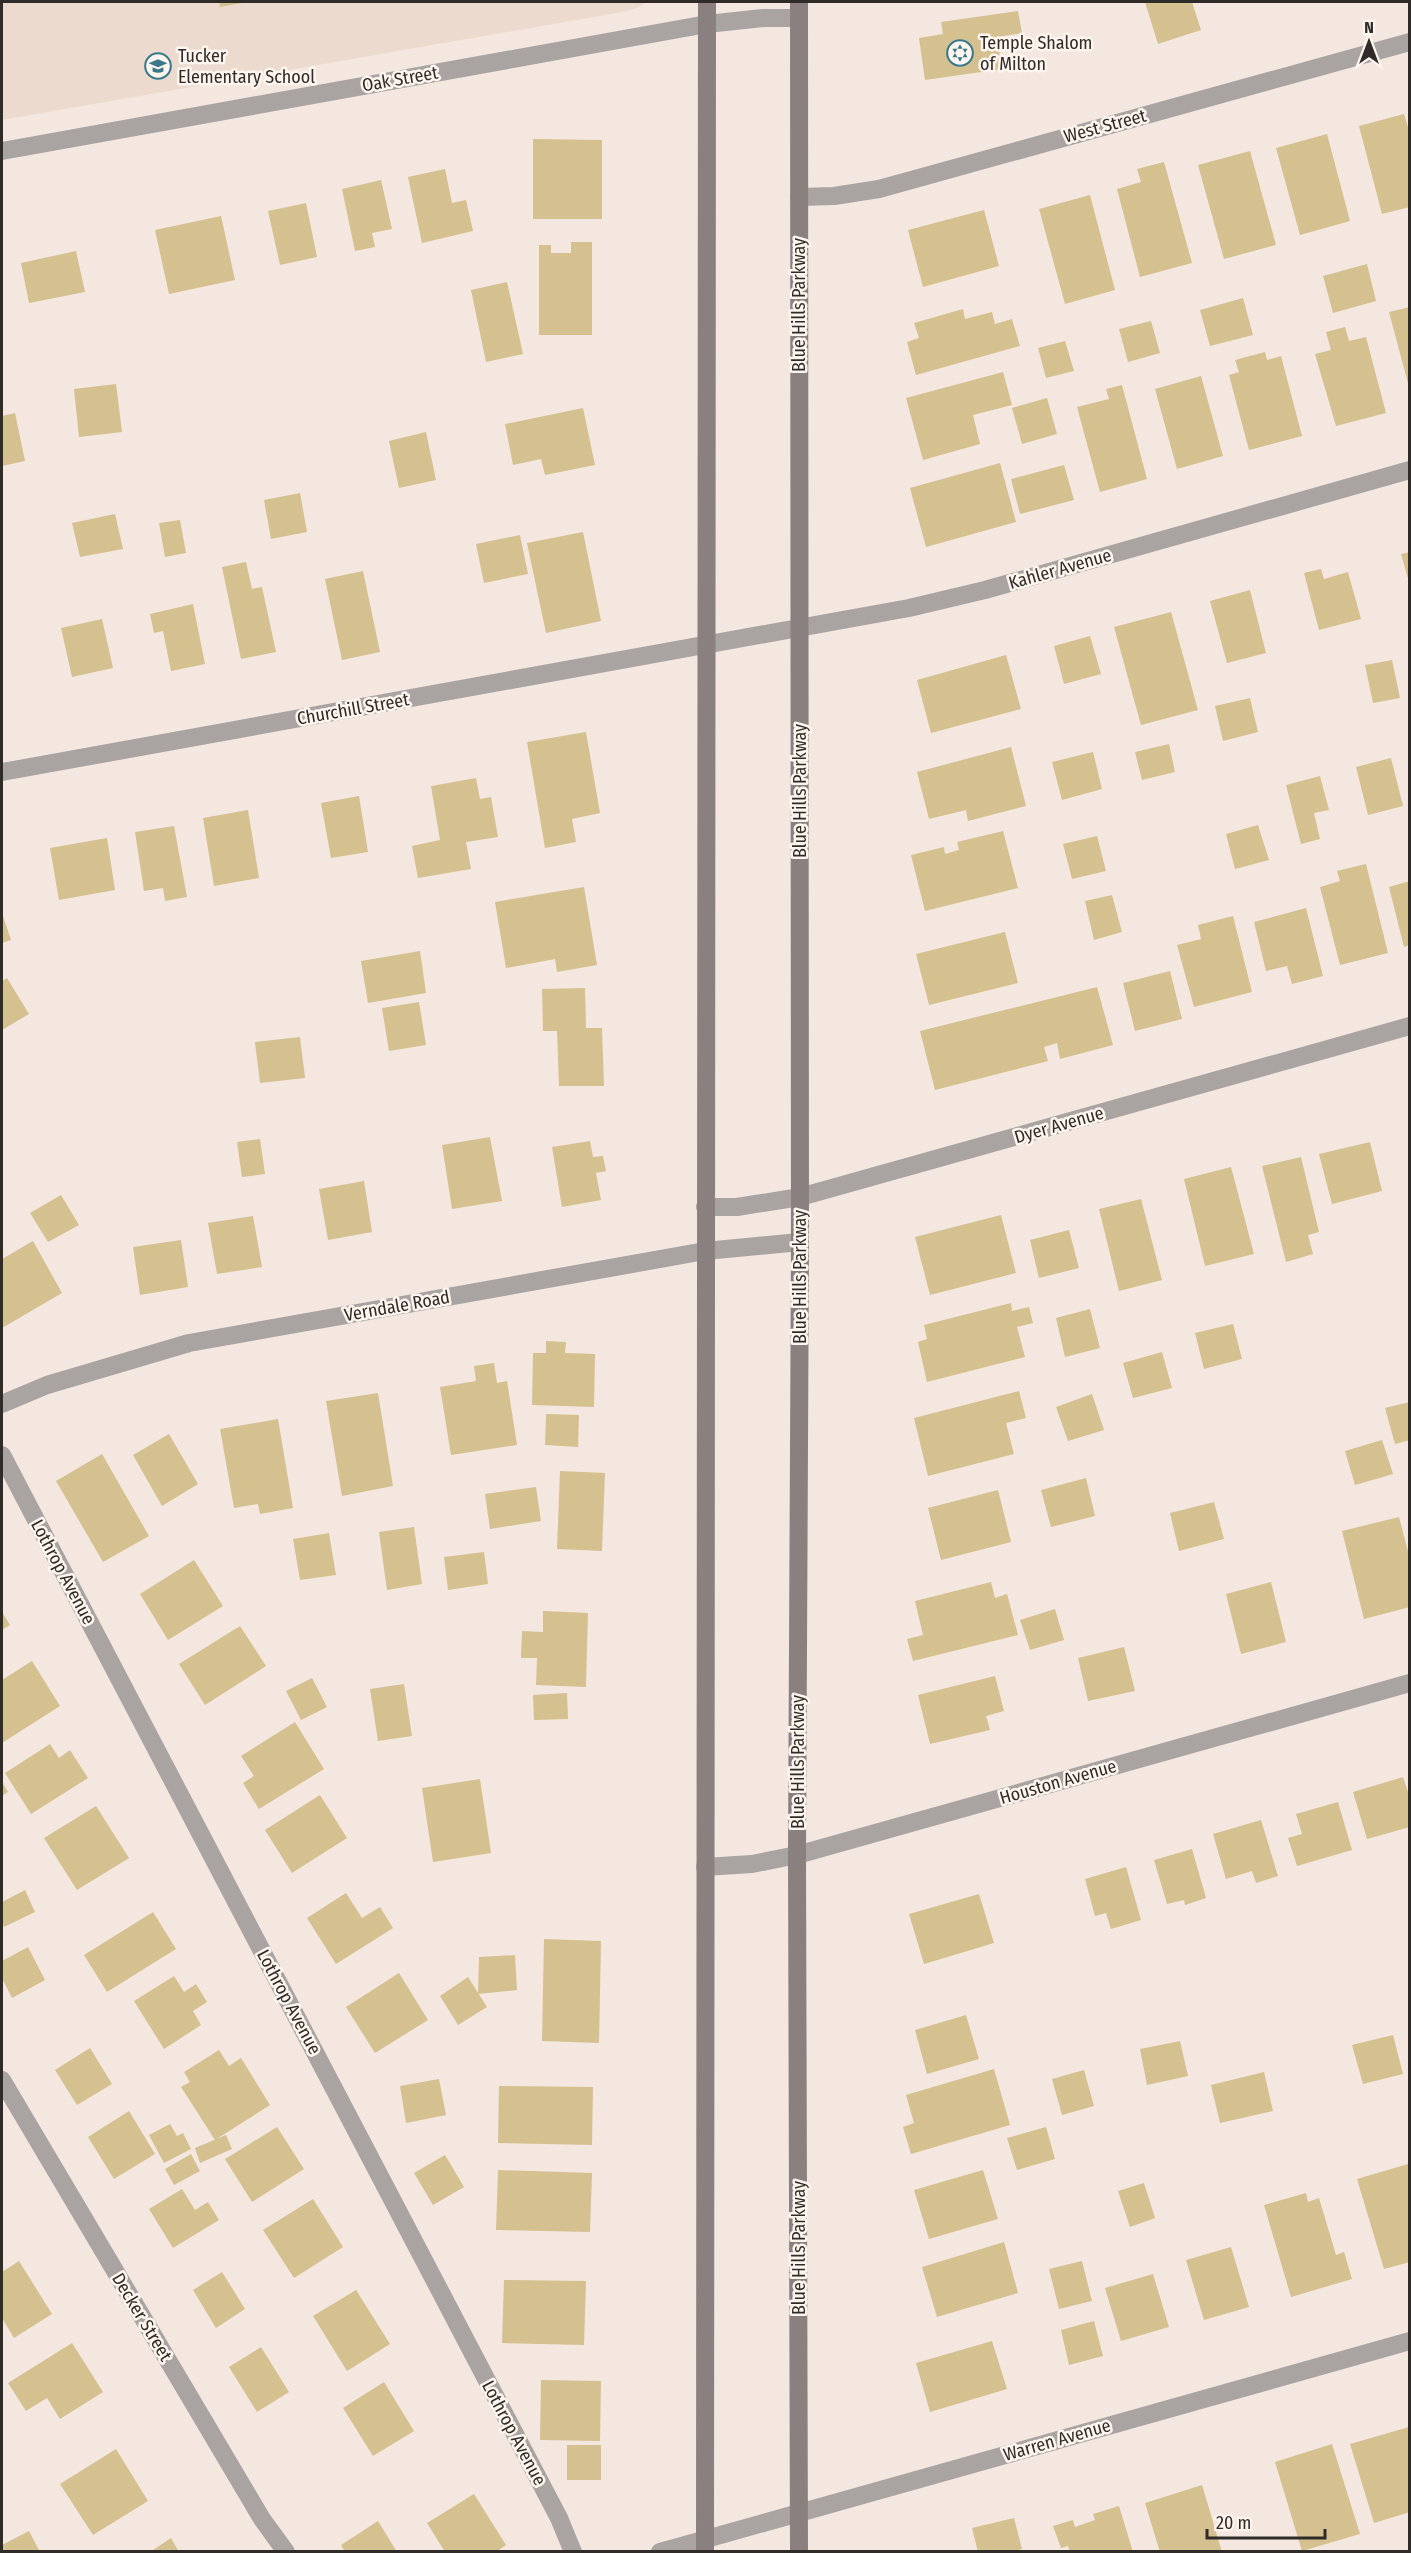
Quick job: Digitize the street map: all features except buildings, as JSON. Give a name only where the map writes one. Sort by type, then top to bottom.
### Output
[{"type":"main road","points":[[705,2545],[707,2]]},
{"type":"main road","name":"Blue Hills Parkway","points":[[799,10],[800,1242],[797,1855],[799,2552]]},
{"type":"street","name":"Oak Street","points":[[2,151],[707,24],[799,10]]},
{"type":"street","name":"West Street","points":[[799,197],[834,196],[879,189],[1410,42]]},
{"type":"street","name":"Kahler Avenue","points":[[705,646],[909,608],[985,590],[1410,470]]},
{"type":"street","name":"Churchill Street","points":[[2,772],[705,646]]},
{"type":"street","name":"Dyer Avenue","points":[[705,1207],[748,1206],[800,1197],[1410,1026]]},
{"type":"street","name":"Verndale Road","points":[[2,1404],[47,1385],[189,1343],[705,1251],[800,1242]]},
{"type":"street","name":"Lothrop Avenue","points":[[2,1455],[559,2518],[573,2552]]},
{"type":"street","name":"Houston Avenue","points":[[705,1867],[752,1864],[797,1855],[1410,1683]]},
{"type":"street","name":"Decker Street","points":[[2,2080],[262,2519],[286,2552]]},
{"type":"street","name":"Warren Avenue","points":[[705,2545],[800,2512],[1410,2341]]},
{"type":"street","points":[[660,2552],[705,2545]]},
{"type":"shaded area","name":"Tucker Elementary School","points":[[2,2],[645,2],[640,7],[628,11],[2,120]]},
{"type":"place","name":"Temple Shalom of Milton","points":[[960,53]]},
{"type":"place","name":"Tucker Elementary School","points":[[158,66]]}]
